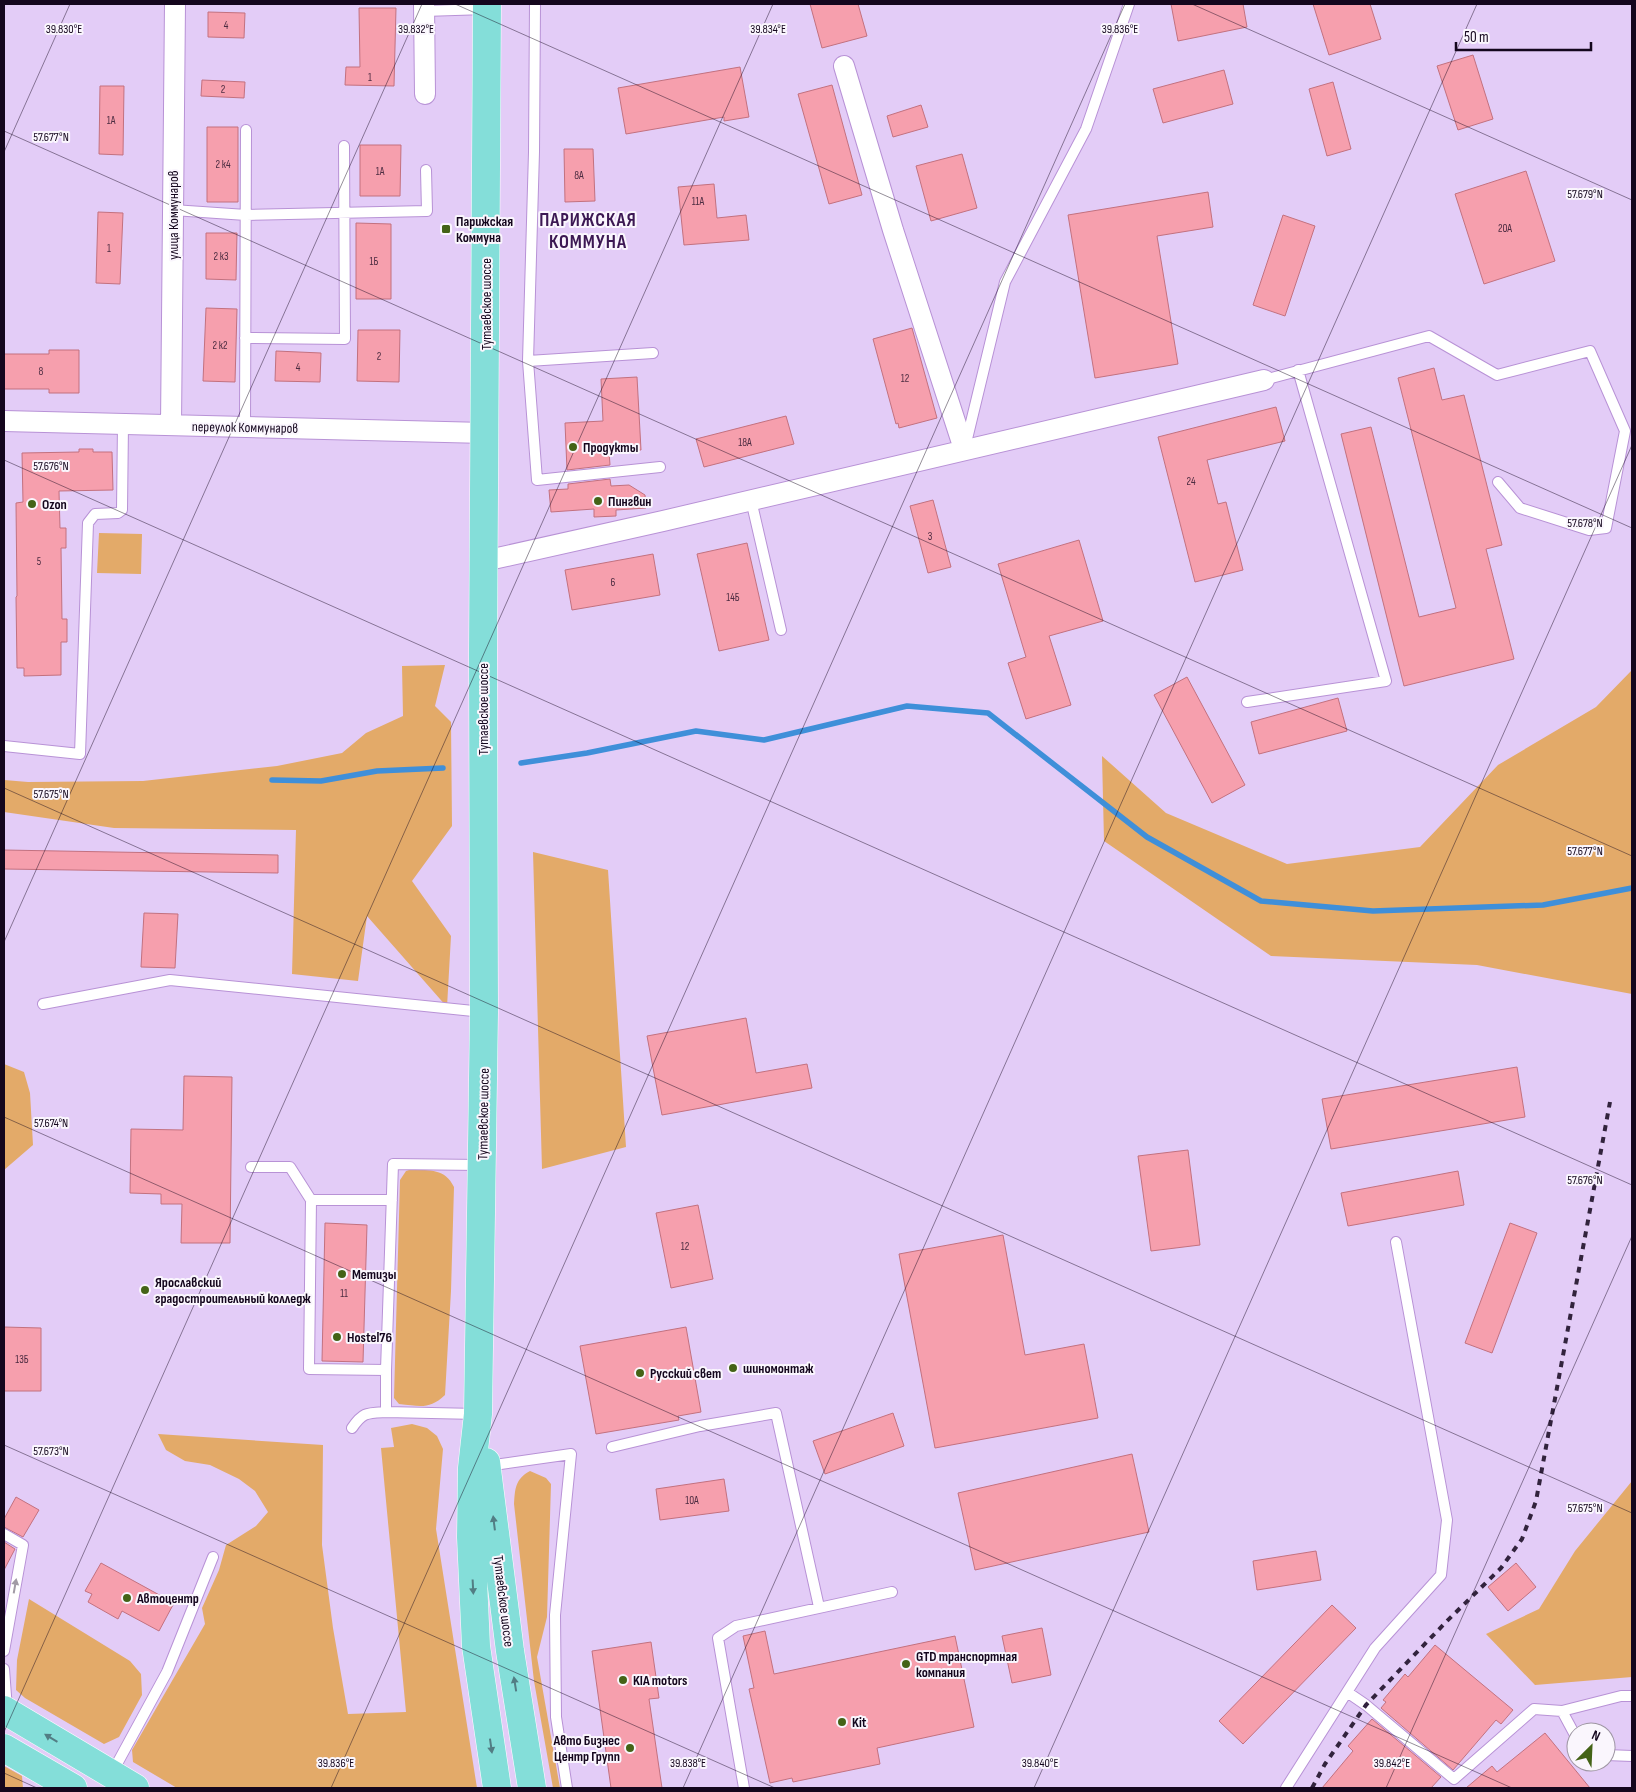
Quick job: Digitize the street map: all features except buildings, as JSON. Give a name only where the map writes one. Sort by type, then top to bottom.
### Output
[{"type":"main road","name":"Тутаевское шоссе","points":[[487,6],[484,1012],[478,1414],[479,1467],[471,1537],[476,1646],[497,1788]]},
{"type":"main road","name":"Тутаевское шоссе","points":[[479,1467],[532,1788]]},
{"type":"main road","points":[[6,1711],[135,1788]]},
{"type":"main road","points":[[4,1748],[73,1788]]},
{"type":"main road","points":[[77,1788],[102,1768]]},
{"type":"street","name":"улица Коммунаров","points":[[171,425],[174,4]]},
{"type":"street","points":[[424,8],[425,94]]},
{"type":"street","points":[[844,66],[893,230],[964,450]]},
{"type":"street","points":[[484,561],[1264,380]]},
{"type":"street","name":"переулок Коммунаров","points":[[4,421],[485,432]]},
{"type":"lane","points":[[535,4],[534,152],[528,361],[536,480],[660,467]]},
{"type":"lane","points":[[964,450],[1005,282],[1086,129],[1129,4]]},
{"type":"lane","points":[[424,8],[487,6]]},
{"type":"lane","points":[[245,427],[246,130]]},
{"type":"lane","points":[[246,338],[345,339],[344,146]]},
{"type":"lane","points":[[173,210],[246,214],[427,211],[426,170]]},
{"type":"lane","points":[[1264,380],[1428,336],[1497,375],[1590,351],[1625,431],[1606,528],[1589,530],[1520,508],[1498,482]]},
{"type":"lane","points":[[528,361],[653,353]]},
{"type":"lane","points":[[1247,702],[1386,681],[1298,370]]},
{"type":"lane","points":[[4,746],[80,754],[88,523],[95,514],[118,513],[122,510],[123,424]]},
{"type":"lane","points":[[751,500],[781,630]]},
{"type":"lane","points":[[43,1004],[170,980],[484,1012]]},
{"type":"lane","points":[[386,1412],[393,1164],[482,1165]]},
{"type":"lane","points":[[251,1167],[290,1167],[311,1200],[310,1369],[386,1370]]},
{"type":"lane","points":[[311,1200],[392,1200]]},
{"type":"lane","points":[[1286,1788],[1375,1648],[1441,1575],[1448,1520],[1396,1242]]},
{"type":"lane","points":[[352,1428],[365,1413],[478,1414]]},
{"type":"lane","points":[[612,1447],[700,1426],[776,1413],[819,1607]]},
{"type":"lane","points":[[479,1467],[571,1454],[555,1615],[556,1717],[567,1788]]},
{"type":"lane","points":[[4,1534],[23,1545],[4,1651]]},
{"type":"lane","points":[[102,1768],[167,1672],[213,1557]]},
{"type":"lane","points":[[744,1788],[718,1638],[736,1626],[892,1592]]},
{"type":"lane","points":[[4,1669],[6,1711]]},
{"type":"lane","points":[[1347,1692],[1366,1705],[1454,1779],[1534,1709],[1562,1711],[1621,1696],[1632,1696]]},
{"type":"lane","points":[[1562,1711],[1568,1722]]},
{"type":"lane","points":[[1616,1756],[1632,1756]]},
{"type":"shaded area","points":[[99,533],[142,534],[141,574],[97,573]]},
{"type":"shaded area","points":[[445,665],[435,706],[451,722],[452,826],[412,881],[451,936],[447,1007],[367,916],[358,981],[292,974],[296,830],[114,828],[4,812],[4,780],[28,782],[143,781],[277,766],[342,753],[366,733],[403,716],[402,666]]},
{"type":"shaded area","points":[[1632,670],[1632,994],[1477,965],[1271,956],[1104,841],[1102,756],[1166,813],[1287,864],[1420,847],[1498,765],[1596,707]]},
{"type":"shaded area","points":[[533,852],[608,870],[626,1147],[542,1169]]},
{"type":"shaded area","points":[[4,1064],[24,1072],[30,1093],[33,1145],[4,1170]]},
{"type":"shaded area","points":[[412,1169],[442,1173],[454,1187],[445,1395],[434,1403],[424,1406],[399,1404],[394,1398],[400,1180],[406,1171]]},
{"type":"shaded area","points":[[412,1424],[427,1428],[437,1436],[443,1449],[436,1529],[477,1788],[177,1788],[133,1762],[132,1750],[205,1624],[202,1608],[219,1570],[226,1545],[256,1526],[268,1512],[255,1491],[239,1479],[210,1465],[185,1461],[166,1450],[158,1434],[323,1445],[322,1545],[333,1628],[348,1714],[406,1712],[381,1448],[394,1447],[391,1428]]},
{"type":"shaded area","points":[[530,1471],[546,1478],[551,1484],[547,1617],[537,1657],[560,1788],[553,1788],[534,1681],[514,1504],[519,1481],[521,1477]]},
{"type":"shaded area","points":[[1632,1481],[1632,1677],[1535,1685],[1486,1634],[1539,1609],[1575,1551]]},
{"type":"shaded area","points":[[29,1599],[130,1661],[141,1674],[142,1695],[119,1737],[104,1744],[25,1698],[16,1690],[17,1660]]},
{"type":"shaded area","points":[[4,1766],[22,1776],[23,1788],[4,1788]]},
{"type":"waterway","points":[[521,763],[587,753],[696,731],[764,740],[907,706],[988,713],[1147,837],[1261,901],[1373,911],[1543,905],[1632,888]]},
{"type":"waterway","points":[[272,780],[321,781],[377,771],[443,768]]},
{"type":"railway","points":[[1312,1788],[1325,1764],[1366,1705],[1501,1568],[1522,1539],[1536,1501],[1610,1102]]},
{"type":"place","name":"Парижская Коммуна","points":[[446,229]]},
{"type":"place","name":"Продукты","points":[[573,447]]},
{"type":"place","name":"Пингвин","points":[[598,501]]},
{"type":"place","name":"Ozon","points":[[32,504]]},
{"type":"place","name":"Метизы","points":[[342,1274]]},
{"type":"place","name":"Ярославский градостроительный колледж","points":[[145,1290]]},
{"type":"place","name":"Hostel76","points":[[337,1337]]},
{"type":"place","name":"шиномонтаж","points":[[733,1368]]},
{"type":"place","name":"Русский свет","points":[[640,1373]]},
{"type":"place","name":"Автоцентр","points":[[127,1598]]},
{"type":"place","name":"GTD транспортная компания","points":[[906,1664]]},
{"type":"place","name":"KIA motors","points":[[623,1680]]},
{"type":"place","name":"Kit","points":[[842,1722]]},
{"type":"place","name":"Авто Бизнес Центр Групп","points":[[630,1748]]},
{"type":"district","name":"ПАРИЖСКАЯ КОММУНА","points":[[588,230]]}]
